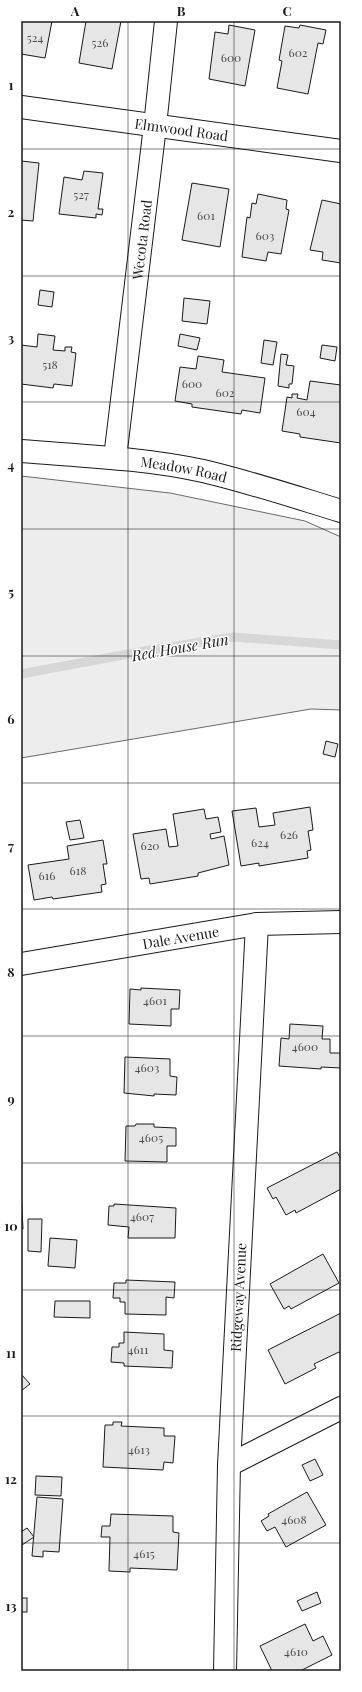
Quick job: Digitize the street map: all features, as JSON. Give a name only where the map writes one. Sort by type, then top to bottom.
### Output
[{"type":"street","name":"Wecota Road","points":[[114,458],[155,126],[166,21]]},
{"type":"street","name":"Elmwood Road","points":[[21,107],[341,151]]},
{"type":"street","name":"Meadow Road","points":[[21,452],[114,458],[158,463],[203,471],[261,486],[341,511]]},
{"type":"street","name":"Dale Avenue","points":[[21,964],[257,924],[341,922]]},
{"type":"street","name":"Ridgeway Avenue","points":[[224,1671],[229,1465],[257,924]]},
{"type":"street","points":[[229,1465],[341,1408]]},
{"type":"shaded area","points":[[21,476],[170,493],[305,521],[341,537],[341,710],[311,709],[21,758]]},
{"type":"building","points":[[21,21],[52,21],[45,58],[21,54]]},
{"type":"building","points":[[86,21],[121,21],[112,69],[79,63]]},
{"type":"building","points":[[229,25],[255,30],[245,86],[209,79],[215,32],[228,34]]},
{"type":"building","points":[[300,25],[326,30],[323,44],[318,43],[308,94],[277,88],[282,61],[279,60],[285,26],[299,28]]},
{"type":"building","points":[[21,161],[39,163],[33,221],[21,220]]},
{"type":"building","points":[[84,171],[103,173],[98,209],[103,209],[102,215],[96,214],[96,218],[59,214],[64,177],[82,180]]},
{"type":"building","points":[[192,183],[229,189],[220,247],[182,240]]},
{"type":"building","points":[[258,194],[287,200],[286,209],[289,210],[281,254],[268,252],[266,261],[242,257],[247,217],[250,218],[252,203],[256,204]]},
{"type":"building","points":[[322,200],[341,204],[341,263],[322,260],[323,252],[310,250]]},
{"type":"building","points":[[40,290],[54,292],[52,307],[38,305]]},
{"type":"building","points":[[184,298],[210,301],[207,324],[182,321]]},
{"type":"building","points":[[38,334],[55,336],[53,350],[65,351],[65,347],[72,347],[71,352],[76,353],[72,386],[54,384],[53,388],[21,384],[21,345],[37,347]]},
{"type":"building","points":[[180,334],[200,338],[197,350],[178,346]]},
{"type":"building","points":[[264,340],[277,342],[273,365],[261,363]]},
{"type":"building","points":[[322,345],[337,347],[335,361],[320,358]]},
{"type":"building","points":[[281,354],[288,355],[286,365],[294,366],[292,384],[289,384],[289,388],[278,386]]},
{"type":"building","points":[[198,356],[224,360],[222,372],[265,378],[260,413],[242,410],[241,414],[192,407],[192,404],[175,401],[180,367],[196,369]]},
{"type":"building","points":[[310,381],[341,385],[341,443],[300,437],[300,434],[282,431],[287,397],[292,398],[292,394],[298,394],[297,398],[307,400]]},
{"type":"building","points":[[326,741],[338,744],[335,757],[323,754]]},
{"type":"building","points":[[310,807],[313,830],[308,831],[311,850],[307,851],[308,858],[259,866],[259,863],[241,866],[232,811],[256,808],[259,827],[275,825],[273,813]]},
{"type":"building","points":[[204,809],[206,819],[218,817],[221,832],[210,834],[211,839],[224,836],[229,865],[198,873],[198,876],[150,884],[149,878],[141,879],[133,834],[166,829],[169,847],[178,846],[173,814]]},
{"type":"building","points":[[80,820],[84,838],[70,840],[66,822]]},
{"type":"building","points":[[103,840],[107,864],[103,864],[106,884],[101,885],[102,892],[53,899],[52,897],[34,900],[28,865],[69,859],[67,846]]},
{"type":"building","points":[[141,988],[180,990],[179,1009],[171,1009],[171,1026],[129,1024],[130,989],[141,990]]},
{"type":"building","points":[[290,1024],[323,1026],[322,1039],[330,1039],[330,1053],[341,1053],[341,1068],[321,1067],[321,1069],[279,1066],[281,1038],[289,1039]]},
{"type":"building","points":[[125,1057],[170,1059],[170,1076],[177,1077],[176,1095],[154,1094],[154,1096],[124,1093]]},
{"type":"building","points":[[136,1124],[154,1124],[154,1127],[176,1128],[176,1146],[167,1146],[167,1162],[125,1161],[126,1126],[135,1126]]},
{"type":"building","points":[[337,1152],[341,1159],[341,1189],[296,1213],[295,1210],[286,1215],[276,1197],[273,1199],[267,1188]]},
{"type":"building","points":[[21,1191],[23,1229],[21,1229]]},
{"type":"building","points":[[114,1204],[176,1208],[175,1238],[128,1238],[129,1227],[108,1225],[109,1206],[114,1206]]},
{"type":"building","points":[[28,1219],[42,1219],[41,1252],[28,1251]]},
{"type":"building","points":[[50,1238],[77,1240],[75,1268],[48,1266]]},
{"type":"building","points":[[323,1254],[339,1283],[291,1309],[289,1306],[284,1309],[270,1284]]},
{"type":"building","points":[[126,1280],[175,1282],[174,1298],[166,1297],[166,1315],[125,1314],[125,1302],[120,1302],[120,1298],[113,1298],[114,1283],[126,1283]]},
{"type":"building","points":[[55,1301],[90,1301],[90,1318],[54,1317]]},
{"type":"building","points":[[341,1313],[341,1354],[339,1352],[314,1364],[316,1368],[285,1384],[268,1350]]},
{"type":"building","points":[[124,1332],[164,1334],[164,1350],[173,1351],[172,1368],[124,1366],[124,1363],[111,1362],[112,1347],[119,1347],[119,1343],[124,1343]]},
{"type":"building","points":[[21,1374],[30,1384],[21,1391]]},
{"type":"building","points":[[113,1422],[122,1422],[121,1426],[164,1428],[164,1436],[175,1436],[173,1463],[164,1462],[163,1470],[103,1467],[105,1425],[113,1425]]},
{"type":"building","points":[[315,1459],[323,1475],[310,1481],[302,1465]]},
{"type":"building","points":[[36,1476],[62,1477],[61,1496],[35,1495]]},
{"type":"building","points":[[307,1492],[326,1525],[286,1547],[275,1527],[267,1531],[261,1521],[269,1516],[268,1514]]},
{"type":"building","points":[[37,1497],[63,1499],[59,1552],[43,1551],[43,1557],[32,1556]]},
{"type":"building","points":[[111,1514],[173,1516],[173,1532],[179,1533],[177,1570],[130,1568],[130,1572],[109,1571],[110,1537],[101,1537],[102,1526],[110,1526]]},
{"type":"building","points":[[27,1528],[34,1537],[22,1545],[21,1532]]},
{"type":"building","points":[[317,1592],[321,1603],[302,1611],[297,1601]]},
{"type":"building","points":[[21,1598],[27,1598],[27,1612],[21,1612]]},
{"type":"building","points":[[305,1624],[313,1641],[323,1636],[332,1655],[300,1671],[272,1671],[260,1646]]},
{"type":"waterway","name":"Red House Run","points":[[21,674],[150,650],[233,637],[341,645]]}]
